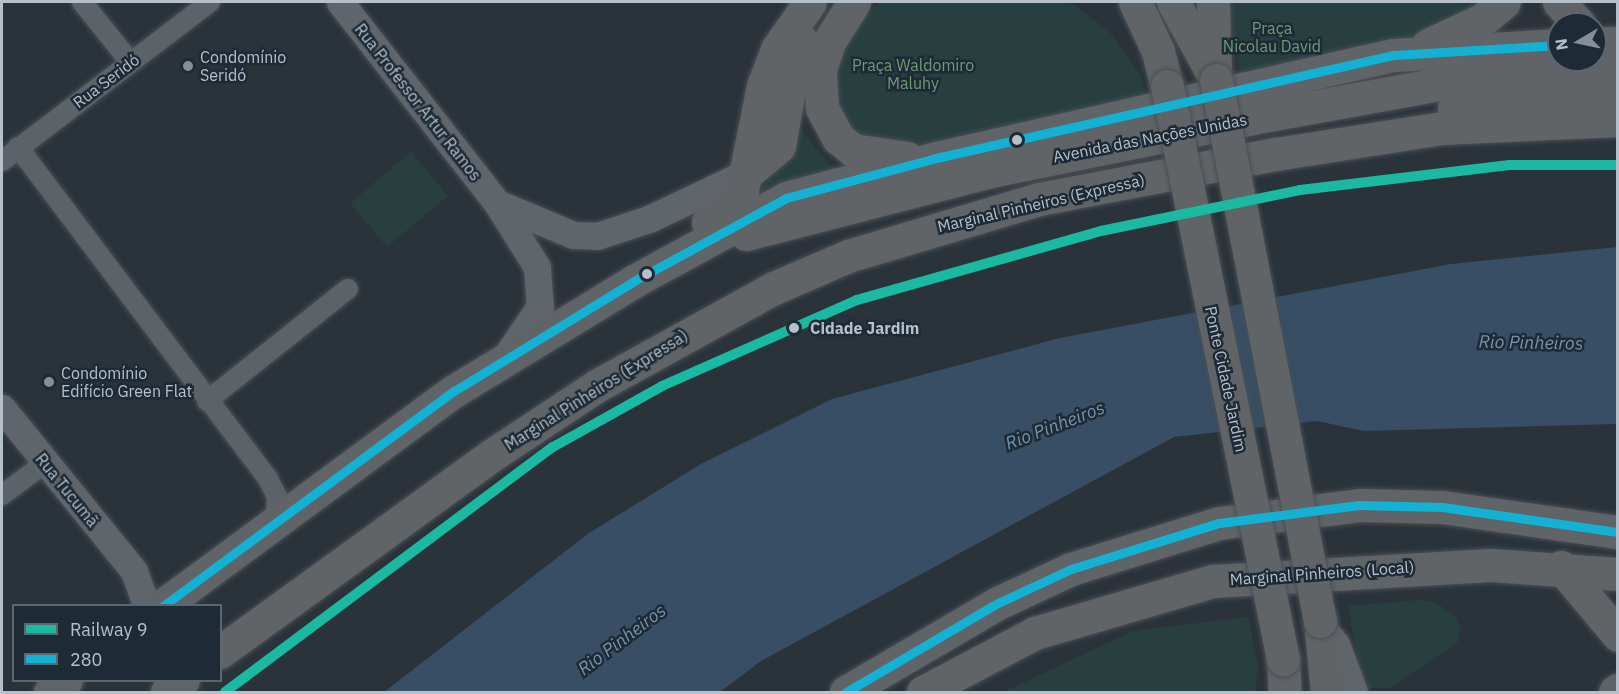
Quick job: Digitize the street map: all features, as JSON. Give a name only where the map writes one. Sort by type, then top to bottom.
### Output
[{"type":"highway","points":[[173,597],[397,429],[634,281],[730,207],[741,195],[748,172],[763,86],[777,49],[810,2]]},
{"type":"highway","points":[[748,172],[779,146],[795,56],[811,28],[838,2]]},
{"type":"highway","points":[[854,2],[829,42],[820,70],[818,88],[830,126],[853,150],[872,156],[936,158]]},
{"type":"highway","points":[[1112,2],[1158,51]]},
{"type":"highway","name":"Ponte Cidade Jardim","points":[[1135,2],[1158,51],[1167,86],[1282,679]]},
{"type":"highway","points":[[1173,2],[1215,78]]},
{"type":"highway","points":[[1194,2],[1215,78],[1320,622],[1327,693]]},
{"type":"highway","points":[[1213,2],[1215,78]]},
{"type":"highway","points":[[1394,55],[1463,30],[1504,2]]},
{"type":"highway","name":"Avenida das Nações Unidas","points":[[634,281],[705,246],[786,198],[936,158],[1394,55],[1547,46]]},
{"type":"highway","name":"Avenida das Nações Unidas","points":[[705,246],[995,170],[1252,118],[1608,54]]},
{"type":"highway","points":[[1318,147],[1361,124],[1383,120],[1492,102],[1617,96]]},
{"type":"highway","name":"Marginal Pinheiros (Expressa)","points":[[222,651],[521,436],[598,385],[774,288],[858,252],[1039,200],[1318,147],[1442,128],[1617,120]]},
{"type":"highway","points":[[846,693],[998,603],[1071,569],[1219,524],[1359,505],[1442,507],[1617,532]]},
{"type":"highway","points":[[1561,567],[1617,635]]},
{"type":"highway","name":"Marginal Pinheiros (Local)","points":[[1035,633],[1213,581],[1358,569],[1561,567],[1617,574]]},
{"type":"highway","points":[[923,693],[1035,633]]},
{"type":"highway","points":[[968,693],[1035,633]]},
{"type":"highway","points":[[50,693],[65,682]]},
{"type":"highway","points":[[167,693],[182,682]]},
{"type":"street","points":[[82,2],[131,63]]},
{"type":"street","name":"Rua Seridó","points":[[2,161],[210,2]]},
{"type":"street","name":"Rua Professor Artur Ramos","points":[[340,2],[497,203],[537,267],[542,293],[530,327],[496,366]]},
{"type":"street","points":[[18,147],[274,488],[276,518]]},
{"type":"street","name":"Rua Professor Artur Ramos","points":[[497,203],[547,227],[597,236],[649,219],[748,172]]},
{"type":"street","points":[[207,401],[348,289]]},
{"type":"street","name":"Rua Tucumã","points":[[2,408],[134,571],[146,604]]},
{"type":"street","points":[[2,495],[45,463]]},
{"type":"street","points":[[134,571],[173,597]]},
{"type":"street","points":[[1320,622],[1336,644],[1354,693]]},
{"type":"green space","name":"Praça Waldomiro Maluhy","points":[[879,2],[1069,2],[1108,30],[1141,76],[1146,96],[901,151],[857,140],[832,103],[846,35]]},
{"type":"green space","name":"Praça Nicolau David","points":[[1227,2],[1488,2],[1460,28],[1242,81]]},
{"type":"green space","points":[[796,124],[839,175],[752,208]]},
{"type":"green space","points":[[411,152],[448,196],[387,247],[350,203]]},
{"type":"green space","points":[[1419,600],[1435,602],[1454,615],[1461,629],[1457,643],[1390,688],[1369,688],[1360,672],[1348,606]]},
{"type":"green space","points":[[1248,617],[1258,667],[1255,692],[1003,692],[1133,631]]},
{"type":"water","name":"Rio Pinheiros","points":[[1617,247],[1617,424],[1364,431],[1317,421],[1174,437],[761,661],[720,692],[384,692],[589,533],[701,464],[832,399],[1060,338],[1451,264]]},
{"type":"rail line","name":"9","points":[[225,692],[553,447],[662,386],[857,300],[1101,231],[1300,190],[1510,165],[1618,165]]},
{"type":"transit line","name":"280","points":[[166,604],[454,391],[634,281],[786,198],[936,158],[1394,55],[1547,46]]},
{"type":"transit line","name":"280","points":[[846,692],[998,603],[1071,569],[1219,523],[1359,505],[1442,507],[1618,532]]},
{"type":"place","name":"Condomínio Seridó","points":[[188,66]]},
{"type":"place","name":"Cidade Jardim","points":[[794,328]]},
{"type":"place","name":"Condomínio Edifício Green Flat","points":[[49,382]]}]
